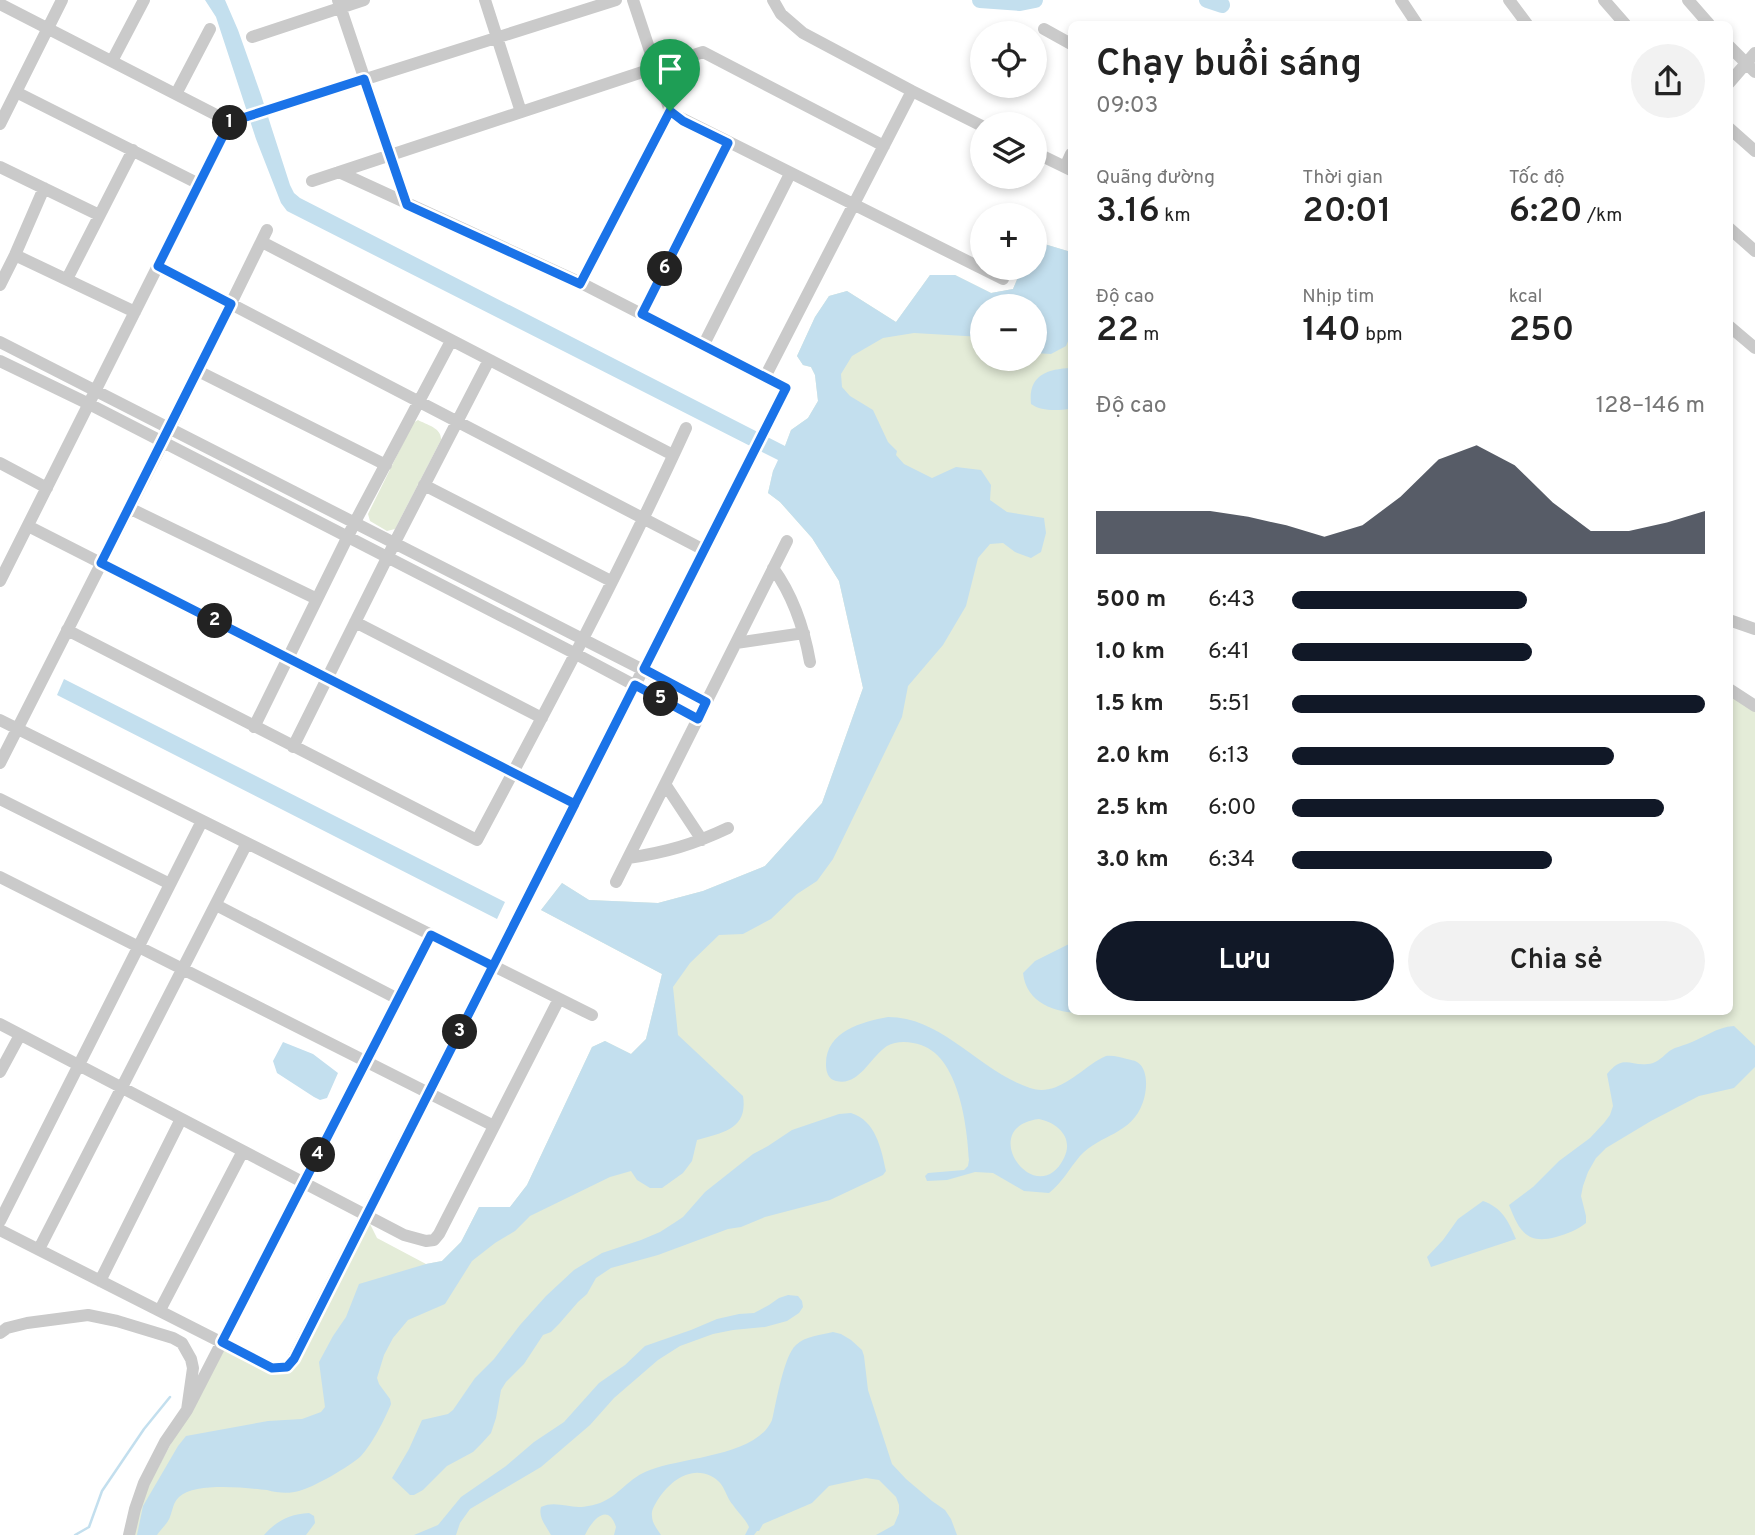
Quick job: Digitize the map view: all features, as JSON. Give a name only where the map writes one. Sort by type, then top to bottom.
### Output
[{"type":"street","points":[[0,124],[62,0]]},
{"type":"street","points":[[112,61],[144,0]]},
{"type":"street","points":[[252,37],[339,4],[364,0]]},
{"type":"street","points":[[485,0],[522,112]]},
{"type":"street","points":[[0,4],[233,121],[616,0]]},
{"type":"street","points":[[633,0],[670,111],[683,121],[970,263]]},
{"type":"street","points":[[773,0],[781,14],[803,33],[970,120]]},
{"type":"street","points":[[1401,0],[1415,21]]},
{"type":"street","points":[[1509,0],[1525,21]]},
{"type":"street","points":[[1604,0],[1622,21]]},
{"type":"street","points":[[1688,0],[1706,21]]},
{"type":"street","points":[[339,4],[407,205]]},
{"type":"street","points":[[176,94],[209,29]]},
{"type":"street","points":[[1047,31],[1068,42]]},
{"type":"street","points":[[1733,50],[1750,68]]},
{"type":"street","points":[[312,181],[703,52],[884,146]]},
{"type":"street","points":[[1733,80],[1750,68],[1755,53]]},
{"type":"street","points":[[765,377],[912,91]]},
{"type":"street","points":[[16,92],[199,184]]},
{"type":"street","points":[[580,284],[670,111]]},
{"type":"street","points":[[0,581],[233,121]]},
{"type":"street","points":[[1733,132],[1755,151]]},
{"type":"street","points":[[642,314],[728,143]]},
{"type":"street","points":[[66,279],[133,150]]},
{"type":"street","points":[[1047,158],[1068,169]]},
{"type":"street","points":[[0,167],[99,215]]},
{"type":"street","points":[[0,1230],[272,1368],[289,1366],[786,388],[580,284],[339,172]]},
{"type":"street","points":[[703,346],[790,174]]},
{"type":"street","points":[[0,285],[44,188]]},
{"type":"street","points":[[1733,232],[1755,251]]},
{"type":"street","points":[[0,763],[265,236],[452,341],[673,455]]},
{"type":"street","points":[[15,255],[135,312]]},
{"type":"street","points":[[158,266],[704,550]]},
{"type":"street","points":[[1733,329],[1755,348]]},
{"type":"street","points":[[254,727],[355,522],[452,341]]},
{"type":"street","points":[[0,342],[706,702]]},
{"type":"street","points":[[293,747],[394,542],[489,360]]},
{"type":"street","points":[[0,361],[89,404],[698,719]]},
{"type":"street","points":[[198,371],[386,465]]},
{"type":"street","points":[[67,630],[477,840],[644,519],[685,428]]},
{"type":"street","points":[[0,463],[47,488]]},
{"type":"street","points":[[424,485],[611,581]]},
{"type":"street","points":[[129,508],[317,599]]},
{"type":"street","points":[[28,526],[575,804]]},
{"type":"street","points":[[617,881],[787,541]]},
{"type":"street","points":[[773,568],[791,597],[804,633],[810,662]]},
{"type":"street","points":[[1733,621],[1755,629]]},
{"type":"street","points":[[355,622],[542,718]]},
{"type":"street","points":[[736,643],[804,633]]},
{"type":"street","points":[[1733,692],[1755,706]]},
{"type":"street","points":[[0,720],[592,1015]]},
{"type":"street","points":[[665,784],[702,840]]},
{"type":"street","points":[[0,799],[170,884]]},
{"type":"street","points":[[0,1221],[202,821]]},
{"type":"street","points":[[628,858],[675,850],[728,828]]},
{"type":"street","points":[[39,1250],[247,843]]},
{"type":"street","points":[[0,877],[494,1126]]},
{"type":"street","points":[[216,905],[398,999]]},
{"type":"street","points":[[129,1535],[144,1483],[165,1443],[187,1410],[431,935]]},
{"type":"street","points":[[0,1024],[404,1234],[426,1241],[434,1240],[439,1234],[559,999]]},
{"type":"street","points":[[0,1072],[20,1035]]},
{"type":"street","points":[[100,1281],[181,1119]]},
{"type":"street","points":[[160,1310],[243,1151]]},
{"type":"street","points":[[0,1332],[27,1323],[88,1315],[173,1338],[182,1343],[193,1368],[187,1410]]},
{"type":"green space","points":[[1047,245],[1068,251],[1068,1015],[1733,1015],[1733,695],[1755,710],[1755,1535],[133,1535],[142,1498],[223,1346],[285,1371],[368,1220],[377,1238],[426,1264],[442,1261],[461,1242],[479,1207],[510,1207],[527,1185],[592,1047],[605,1041],[631,1054],[646,1039],[662,974],[541,910],[562,883],[589,900],[658,903],[703,891],[765,866],[822,803],[863,688],[839,581],[812,538],[780,502],[768,493],[773,471],[791,430],[808,418],[818,401],[815,375],[811,367],[803,365],[797,356],[815,317],[829,296],[847,291],[896,322],[930,275],[955,275],[991,293],[1013,289],[1017,280],[1047,280]]},
{"type":"green space","points":[[418,420],[437,430],[441,440],[395,529],[387,531],[370,521],[368,514],[413,423]]},
{"type":"water","points":[[205,0],[225,0],[261,95],[290,185],[300,198],[785,446],[791,430],[808,418],[818,401],[815,375],[811,367],[803,365],[797,356],[815,317],[829,296],[847,291],[896,322],[930,275],[955,275],[991,293],[1013,289],[1017,280],[1047,280],[1047,245],[1068,251],[1068,341],[1066,346],[1047,354],[1047,294],[970,294],[970,336],[914,333],[883,338],[852,356],[841,374],[842,387],[850,396],[873,410],[888,442],[904,464],[932,478],[956,467],[981,470],[991,485],[990,500],[1007,512],[1044,518],[1046,533],[1041,552],[1031,558],[1015,552],[1003,543],[990,544],[978,558],[966,606],[943,645],[908,686],[902,717],[833,859],[817,881],[797,894],[771,919],[743,934],[719,935],[690,963],[673,987],[678,1035],[743,1096],[744,1107],[738,1122],[725,1131],[697,1140],[692,1161],[683,1173],[662,1188],[650,1188],[637,1180],[631,1171],[610,1177],[530,1216],[515,1231],[472,1261],[445,1304],[408,1320],[393,1338],[377,1378],[391,1404],[369,1445],[361,1456],[348,1466],[295,1492],[221,1487],[187,1492],[177,1499],[169,1519],[157,1535],[137,1535],[143,1506],[186,1436],[268,1421],[302,1419],[321,1412],[325,1407],[319,1362],[346,1317],[359,1284],[442,1261],[461,1242],[479,1207],[510,1207],[527,1185],[592,1047],[605,1041],[631,1054],[646,1039],[662,974],[541,910],[562,883],[589,900],[658,903],[703,891],[765,866],[822,803],[863,688],[839,581],[812,538],[780,502],[768,493],[778,460],[287,211],[281,203],[256,139],[216,17]]},
{"type":"water","points":[[1068,368],[1068,409],[1045,409],[1031,404],[1032,387],[1036,381],[1040,376]]},
{"type":"water","points":[[64,679],[505,902],[497,919],[57,695]]},
{"type":"water","points":[[1068,944],[1068,1012],[1050,1008],[1032,995],[1023,973],[1035,961]]},
{"type":"water","points":[[878,1019],[908,1019],[926,1026],[944,1035],[994,1070],[1039,1090],[1063,1084],[1106,1056],[1135,1061],[1141,1065],[1145,1075],[1143,1102],[1138,1113],[1124,1128],[1088,1149],[1049,1193],[1024,1191],[993,1173],[975,1172],[947,1180],[927,1181],[925,1176],[928,1173],[964,1170],[969,1160],[966,1127],[957,1090],[940,1059],[928,1048],[899,1042],[887,1046],[864,1070],[844,1082],[831,1079],[827,1072],[826,1064],[832,1043],[847,1030]],"holes":[[[1039,1119],[1062,1132],[1067,1151],[1053,1172],[1040,1176],[1027,1172],[1017,1162],[1011,1149],[1012,1136],[1020,1125]]]},
{"type":"water","points":[[1734,1026],[1755,1046],[1755,1067],[1734,1088],[1699,1096],[1606,1148],[1596,1158],[1583,1186],[1581,1196],[1586,1223],[1583,1225],[1564,1235],[1546,1239],[1531,1237],[1520,1228],[1509,1205],[1590,1138],[1610,1115],[1613,1106],[1607,1074],[1613,1067],[1624,1062],[1653,1063],[1673,1049]]},
{"type":"water","points":[[283,1042],[313,1054],[338,1073],[327,1098],[320,1100],[314,1097],[277,1073],[273,1061]]},
{"type":"water","points":[[851,1113],[866,1122],[876,1136],[886,1171],[883,1175],[830,1200],[765,1217],[658,1255],[611,1268],[596,1278],[587,1294],[551,1332],[543,1335],[524,1364],[506,1382],[501,1390],[491,1433],[473,1452],[447,1466],[423,1490],[414,1495],[410,1495],[392,1478],[422,1420],[448,1414],[453,1410],[475,1378],[494,1359],[520,1325],[574,1270],[602,1253],[660,1232],[683,1217],[705,1192],[753,1154],[792,1130],[839,1114]]},
{"type":"water","points":[[1483,1201],[1504,1216],[1516,1239],[1431,1267],[1427,1257],[1458,1219]]},
{"type":"water","points":[[788,1295],[798,1296],[803,1307],[787,1321],[765,1327],[713,1334],[680,1346],[658,1360],[541,1467],[470,1509],[460,1523],[456,1535],[414,1535],[438,1525],[461,1497],[564,1422],[599,1383],[625,1365],[645,1346],[717,1319],[754,1313]]},
{"type":"water","points":[[833,1332],[851,1340],[862,1350],[868,1390],[892,1464],[906,1479],[945,1510],[957,1535],[876,1535],[894,1525],[899,1505],[896,1497],[879,1480],[866,1478],[829,1486],[812,1503],[763,1524],[754,1535],[745,1535],[749,1527],[720,1482],[703,1473],[695,1473],[687,1474],[673,1482],[654,1506],[652,1519],[661,1535],[614,1535],[616,1527],[613,1520],[605,1515],[596,1519],[585,1535],[551,1535],[542,1518],[541,1507],[555,1504],[581,1507],[598,1504],[643,1473],[736,1448],[764,1432],[772,1420],[781,1380],[792,1350],[804,1340]]},
{"type":"water","points":[[309,1513],[314,1516],[315,1523],[306,1535],[264,1535],[284,1519]]},
{"type":"waterway","points":[[980,0],[1020,3],[1035,0]]},
{"type":"waterway","points":[[1207,0],[1222,5]]},
{"type":"waterway","points":[[75,1535],[89,1527],[102,1491],[144,1429],[170,1397]]},
{"type":"route","points":[[670,111],[580,284],[407,205],[364,79],[230,122],[158,266],[231,304],[101,563],[575,804],[367,1215],[353,1240],[294,1359],[287,1367],[272,1368],[222,1342],[431,935],[493,966],[575,804],[635,685],[698,719],[706,702],[644,669],[786,388],[642,314],[728,143],[683,121],[670,111]]}]
